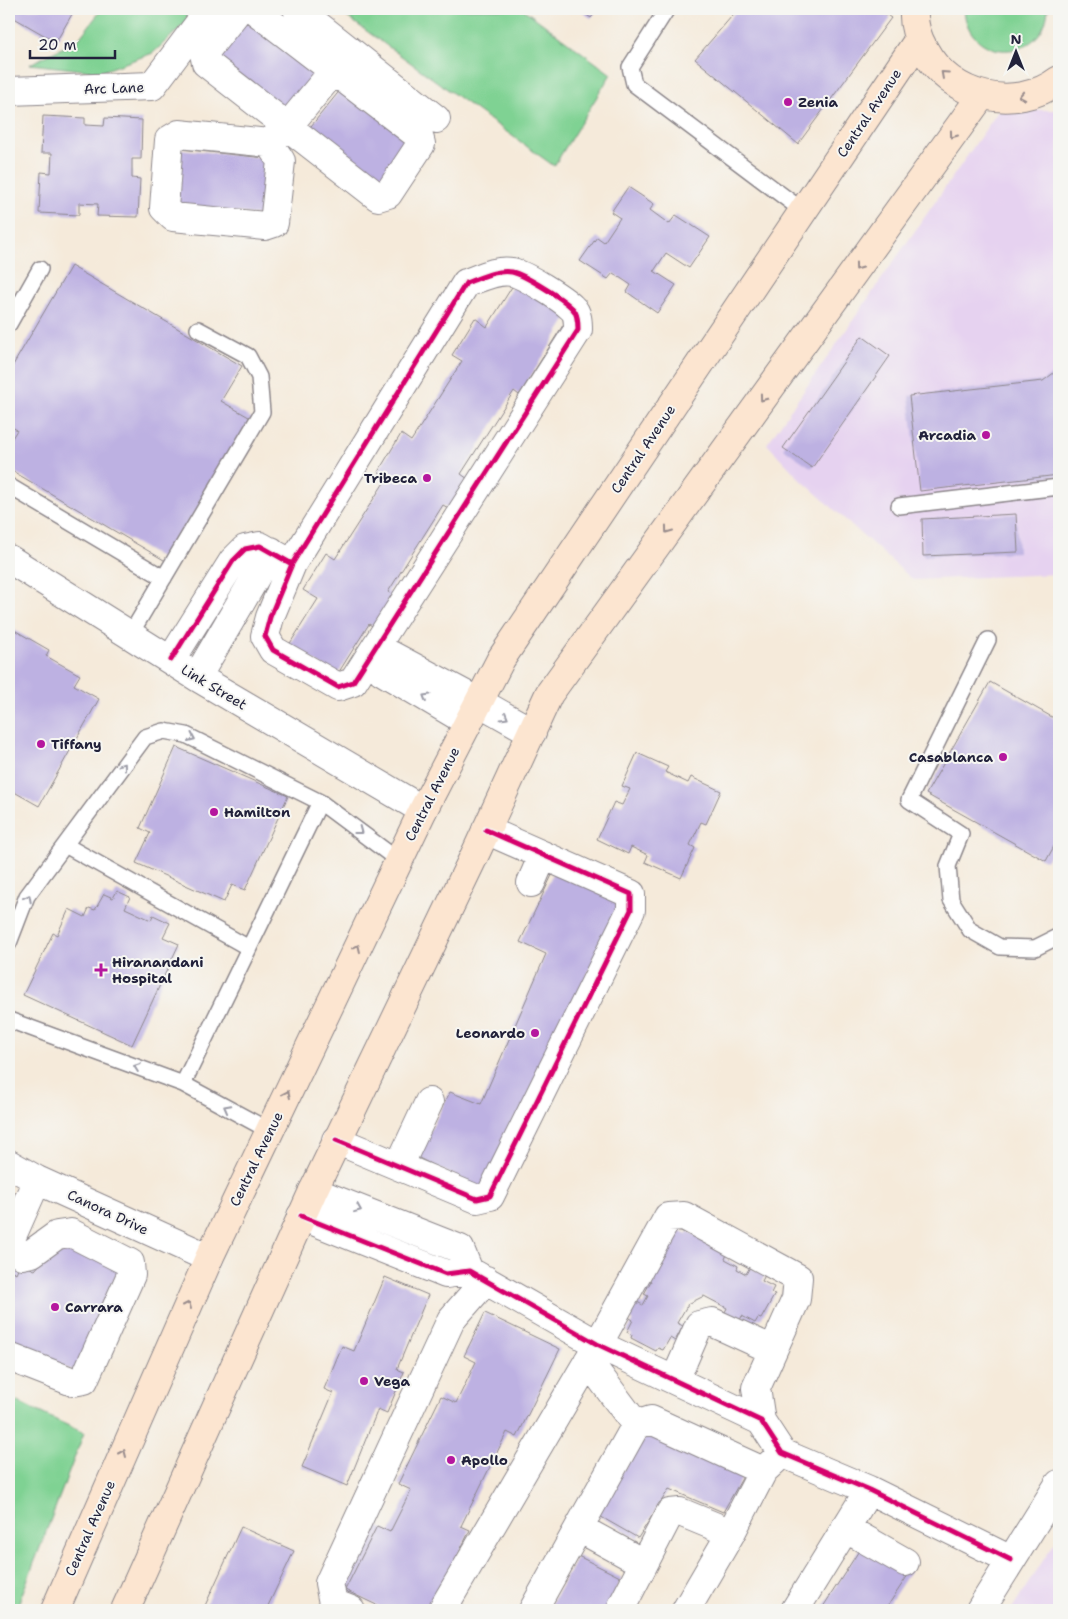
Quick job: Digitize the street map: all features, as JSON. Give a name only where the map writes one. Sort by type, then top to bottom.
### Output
[{"type":"main road","points":[[914,9],[915,26],[929,59],[944,75],[961,88],[982,95],[1001,98],[1021,97],[1040,91],[1059,80]]},
{"type":"main road","name":"Central Avenue","points":[[55,1610],[209,1258],[423,810],[501,659],[919,39]]},
{"type":"main road","points":[[125,1610],[336,1140],[486,830],[549,694],[982,95]]},
{"type":"street","name":"Arc Lane","points":[[9,91],[152,86],[210,9]]},
{"type":"street","points":[[239,9],[204,53],[206,63],[279,134],[378,197],[388,194],[421,144],[419,136],[342,61],[297,9]]},
{"type":"street","points":[[252,9],[342,61],[436,119]]},
{"type":"street","points":[[279,134],[179,134],[169,140],[164,208],[173,218],[265,226],[274,223],[281,161],[279,134],[342,61]]},
{"type":"street","points":[[197,677],[282,557],[466,283],[490,274],[510,272],[527,277],[574,309],[578,320],[578,330],[353,682],[338,686],[273,650],[265,636],[282,557]]},
{"type":"street","points":[[171,660],[233,561],[245,549],[260,546],[282,557]]},
{"type":"street","name":"Link Street","points":[[9,559],[197,677],[423,810]]},
{"type":"street","points":[[387,663],[474,712],[532,732]]},
{"type":"street","points":[[336,1140],[476,1198],[490,1196],[631,910],[630,894],[486,830]]},
{"type":"street","points":[[531,883],[543,855]]},
{"type":"street","points":[[399,1166],[429,1102]]},
{"type":"street","name":"Canora Drive","points":[[9,1164],[37,1180],[209,1258]]},
{"type":"street","points":[[9,1243],[37,1180]]},
{"type":"street","points":[[313,1190],[460,1250],[478,1275],[592,1353],[675,1380],[761,1421]]},
{"type":"street","points":[[302,1216],[446,1274],[478,1275]]},
{"type":"street","points":[[442,1610],[592,1353],[668,1217],[684,1216],[798,1278],[796,1299],[756,1388],[761,1421],[782,1453],[869,1490],[1011,1560]]},
{"type":"street","points":[[9,1249],[22,1255],[32,1253],[56,1235],[71,1233],[130,1263],[131,1275],[84,1380],[73,1382],[9,1357]]},
{"type":"street","points":[[350,1610],[333,1602],[329,1583],[450,1320],[478,1275]]},
{"type":"street","points":[[675,1380],[700,1325],[712,1322],[773,1350]]},
{"type":"street","points":[[592,1353],[636,1425]]},
{"type":"street","points":[[533,1610],[636,1425],[651,1420],[763,1471]]},
{"type":"street","points":[[686,1610],[731,1533],[763,1471],[782,1453]]},
{"type":"street","points":[[980,1610],[1059,1484]]},
{"type":"street","points":[[795,1610],[869,1490]]},
{"type":"street","points":[[622,1610],[622,1606],[643,1563],[670,1512],[680,1512],[731,1533]]},
{"type":"street","points":[[579,1528],[643,1563]]},
{"type":"street","points":[[846,1528],[905,1562]]},
{"type":"lane","points":[[667,9],[630,67],[634,84],[803,211]]},
{"type":"lane","points":[[9,324],[40,269]]},
{"type":"lane","points":[[130,635],[262,412],[259,377],[248,356],[198,329]]},
{"type":"lane","points":[[9,486],[164,578]]},
{"type":"lane","points":[[899,506],[1059,487]]},
{"type":"lane","points":[[988,640],[909,800],[961,834],[948,866],[951,900],[970,930],[1000,947],[1035,948],[1059,936]]},
{"type":"lane","points":[[9,943],[27,896],[145,737],[164,731],[186,735],[320,802],[399,861]]},
{"type":"lane","points":[[183,1084],[320,802]]},
{"type":"lane","points":[[65,845],[249,948]]},
{"type":"lane","points":[[9,1020],[183,1084],[270,1131]]},
{"type":"shaded area","points":[[999,110],[1059,110],[1059,574],[913,580],[800,479],[767,444]]},
{"type":"shaded area","points":[[1059,1536],[1059,1610],[1011,1610]]},
{"type":"green space","points":[[102,9],[198,9],[190,19],[153,53],[100,72],[30,64],[78,40]]},
{"type":"green space","points":[[336,9],[523,9],[611,74],[554,166]]},
{"type":"green space","points":[[964,9],[1048,9],[1043,27],[1034,40],[1020,48],[1006,50],[991,48],[978,40],[968,27]]},
{"type":"green space","points":[[9,1398],[84,1433],[16,1610],[9,1610]]},
{"type":"building","points":[[9,9],[75,9],[56,42],[9,15]]},
{"type":"building","points":[[578,9],[598,9],[591,18]]},
{"type":"building","name":"Zenia","points":[[738,9],[878,9],[891,18],[798,144],[695,59]]},
{"type":"building","points":[[245,19],[320,75],[287,118],[215,63]]},
{"type":"building","points":[[341,89],[414,141],[383,189],[307,131]]},
{"type":"building","points":[[43,116],[85,118],[85,125],[104,126],[105,118],[142,120],[141,159],[132,159],[132,178],[140,179],[138,217],[97,216],[98,204],[79,203],[79,215],[39,213],[41,172],[51,173],[52,153],[41,153]]},
{"type":"building","points":[[180,149],[275,159],[267,216],[174,205]]},
{"type":"building","points":[[628,187],[654,204],[650,210],[669,224],[676,215],[710,237],[689,268],[666,253],[654,271],[676,285],[657,313],[627,292],[631,285],[613,273],[608,279],[580,261],[597,237],[604,242],[620,218],[611,212]]},
{"type":"building","points":[[71,266],[242,366],[221,401],[254,420],[169,563],[9,469],[9,443],[17,430],[9,425],[9,372]]},
{"type":"building","name":"Tribeca","points":[[515,282],[570,314],[519,395],[514,391],[461,474],[468,479],[450,509],[443,505],[388,592],[395,596],[374,627],[369,624],[337,675],[289,645],[318,599],[303,590],[326,553],[335,559],[387,478],[378,472],[401,434],[411,441],[462,361],[452,355],[475,318],[487,327]]},
{"type":"building","points":[[862,336],[890,356],[812,468],[783,448]]},
{"type":"building","name":"Arcadia","points":[[1059,369],[1059,475],[920,491],[909,396],[1043,381]]},
{"type":"building","points":[[1016,514],[1018,552],[923,556],[922,519]]},
{"type":"building","name":"Tiffany","points":[[9,627],[49,650],[46,656],[80,675],[74,685],[99,699],[39,806],[9,789]]},
{"type":"building","name":"Casablanca","points":[[990,682],[1059,721],[1059,837],[1046,861],[926,794]]},
{"type":"building","name":"Hamilton","points":[[176,747],[288,796],[245,890],[232,885],[224,902],[136,863],[150,833],[140,828]]},
{"type":"building","points":[[637,753],[668,767],[665,772],[688,783],[691,777],[721,791],[706,824],[701,822],[690,845],[695,848],[681,878],[645,862],[648,855],[631,847],[628,854],[597,839],[614,802],[622,805],[630,789],[622,786]]},
{"type":"building","name":"Leonardo","points":[[554,871],[622,902],[484,1191],[417,1157],[450,1092],[481,1104],[546,954],[520,942]]},
{"type":"building","name":"Hiranandani Hospital","points":[[117,891],[130,897],[125,908],[151,920],[153,915],[170,923],[163,937],[179,944],[132,1045],[23,995],[53,933],[57,935],[69,909],[85,917],[89,908],[95,910],[104,894],[113,898]]},
{"type":"building","points":[[675,1228],[687,1234],[688,1231],[728,1252],[725,1259],[738,1266],[737,1269],[746,1274],[750,1267],[765,1275],[762,1281],[774,1287],[771,1293],[775,1294],[761,1319],[758,1318],[755,1323],[742,1316],[739,1322],[724,1314],[727,1308],[704,1296],[688,1304],[677,1323],[683,1326],[675,1341],[670,1338],[663,1350],[658,1348],[656,1351],[631,1338],[632,1335],[627,1332],[633,1320],[627,1316],[635,1301],[643,1305],[648,1296],[644,1294],[651,1281],[644,1277]]},
{"type":"building","name":"Carrara","points":[[61,1240],[120,1268],[92,1327],[99,1330],[79,1373],[9,1344],[9,1269],[16,1273],[20,1264],[35,1270]]},
{"type":"building","name":"Vega","points":[[385,1277],[428,1295],[397,1369],[404,1372],[387,1413],[378,1409],[347,1486],[302,1467],[333,1393],[324,1389],[342,1346],[354,1351]]},
{"type":"building","name":"Apollo","points":[[485,1313],[560,1349],[517,1437],[507,1432],[461,1526],[470,1530],[431,1610],[387,1610],[345,1590],[377,1526],[390,1532],[411,1490],[398,1484],[441,1396],[456,1403],[476,1362],[464,1356]]},
{"type":"building","points":[[653,1427],[745,1473],[723,1512],[669,1489],[638,1538],[596,1514],[622,1471]]},
{"type":"building","points":[[241,1527],[294,1551],[266,1610],[203,1610]]},
{"type":"building","points":[[862,1546],[910,1572],[885,1610],[821,1610]]},
{"type":"building","points":[[578,1556],[622,1578],[606,1610],[548,1610]]},
{"type":"cycle path","points":[[171,660],[233,561],[245,549],[260,546],[292,564],[466,283],[495,273],[512,272],[543,287],[574,310],[578,330],[353,682],[338,687],[273,650],[265,636],[270,617],[292,564]]},
{"type":"cycle path","points":[[336,1140],[477,1199],[490,1196],[631,910],[631,894],[486,830]]},
{"type":"cycle path","points":[[301,1216],[446,1274],[469,1271],[597,1344],[761,1421],[782,1453],[869,1490],[1011,1560]]},
{"type":"place","name":"Zenia","points":[[788,102]]},
{"type":"place","name":"Arcadia","points":[[986,435]]},
{"type":"place","name":"Tribeca","points":[[427,478]]},
{"type":"place","name":"Tiffany","points":[[41,744]]},
{"type":"place","name":"Casablanca","points":[[1003,757]]},
{"type":"place","name":"Hamilton","points":[[214,812]]},
{"type":"place","name":"Hiranandani Hospital","points":[[101,970]]},
{"type":"place","name":"Leonardo","points":[[535,1033]]},
{"type":"place","name":"Carrara","points":[[55,1307]]},
{"type":"place","name":"Vega","points":[[364,1381]]},
{"type":"place","name":"Apollo","points":[[451,1460]]}]
